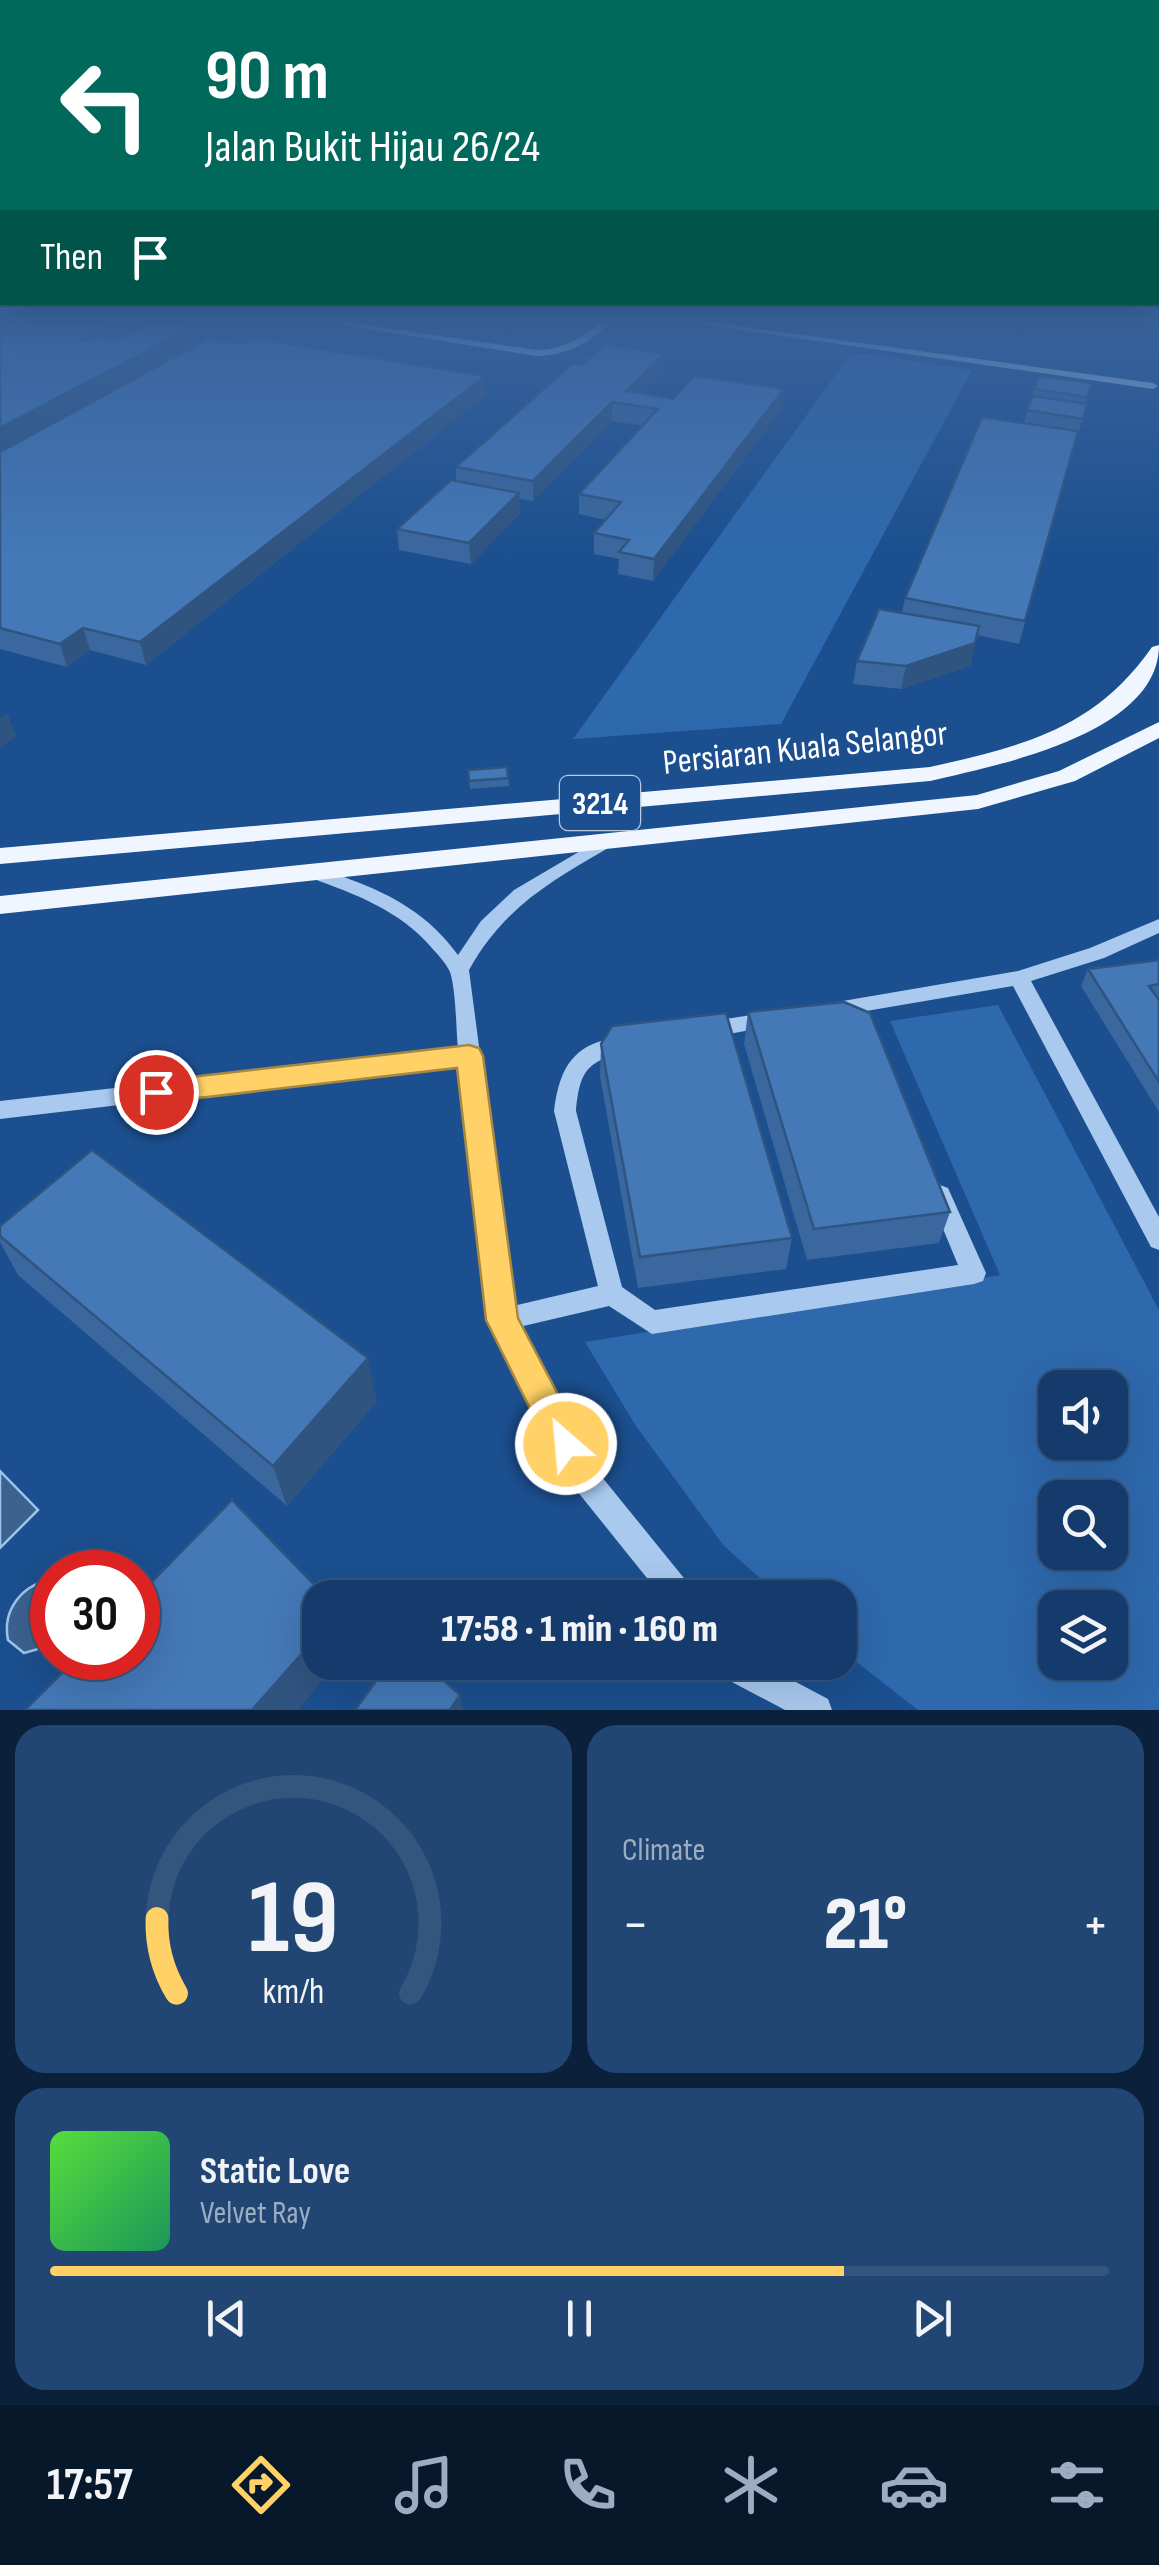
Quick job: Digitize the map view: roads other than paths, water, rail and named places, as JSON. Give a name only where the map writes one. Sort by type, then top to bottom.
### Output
[{"type":"main road","name":"Persiaran Kuala Selangor","points":[[0,856],[930,774],[1013,754],[1086,728],[1148,672],[1159,650]]},
{"type":"main road","name":"Persiaran Kuala Selangor","points":[[0,905],[978,802],[1067,776],[1159,730]]},
{"type":"street","points":[[459,970],[476,935],[507,902],[604,843]]},
{"type":"street","points":[[317,874],[384,898],[417,918],[440,940],[459,970],[502,1320],[582,1476],[667,1580]]},
{"type":"street","points":[[684,1034],[862,1014],[1019,978],[1097,953],[1159,925]]},
{"type":"street","points":[[1019,978],[1158,1236]]},
{"type":"street","points":[[645,1040],[606,1046],[580,1060],[568,1080],[565,1110],[612,1294],[652,1322],[974,1273],[928,1166]]},
{"type":"street","points":[[0,1110],[469,1056]]},
{"type":"street","points":[[502,1320],[612,1294]]},
{"type":"street","points":[[760,1680],[818,1710]]}]
